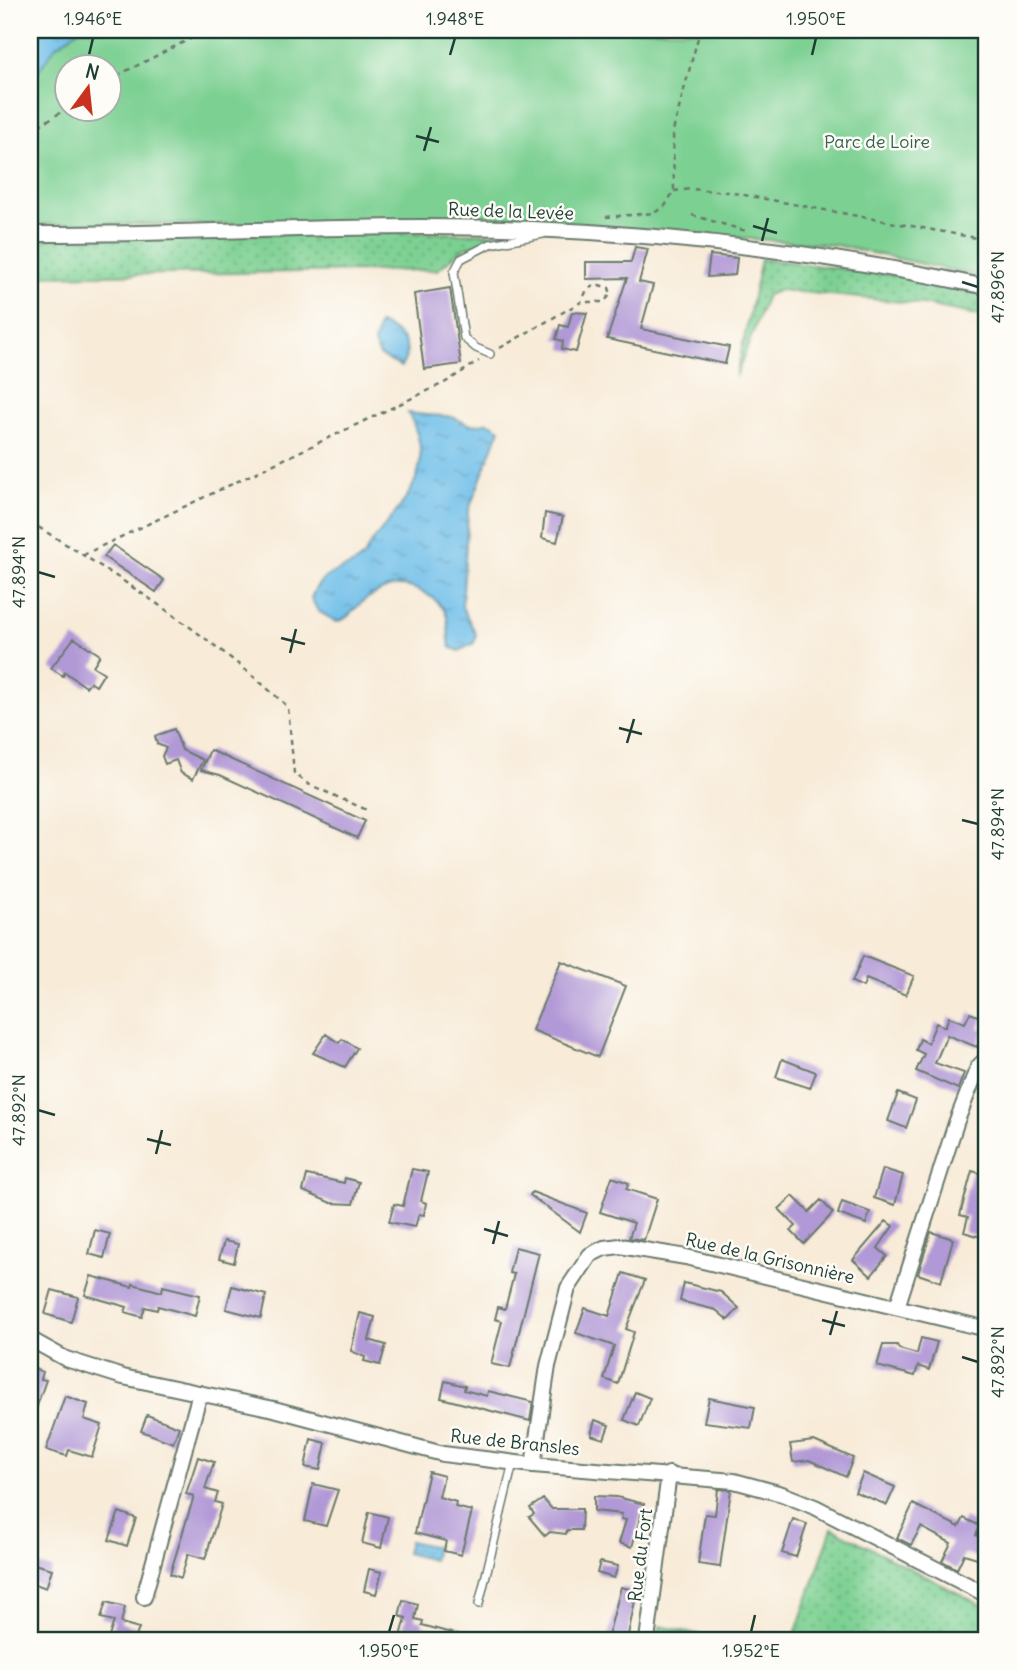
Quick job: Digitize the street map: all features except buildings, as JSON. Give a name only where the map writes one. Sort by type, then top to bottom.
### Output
[{"type":"street","name":"Rue de la Levée","points":[[30,234],[384,228],[557,230],[678,240],[822,258],[987,287]]},
{"type":"street","points":[[898,1307],[956,1123],[978,1067],[987,1058]]},
{"type":"street","name":"Rue de la Grisonnière","points":[[533,1465],[548,1366],[568,1288],[590,1255],[604,1248],[620,1246],[686,1257],[987,1329]]},
{"type":"street","name":"Rue de Bransles","points":[[30,1339],[66,1359],[123,1377],[274,1409],[443,1454],[533,1465],[734,1481],[782,1494],[815,1507],[987,1595]]},
{"type":"street","points":[[144,1597],[200,1393]]},
{"type":"street","name":"Rue du Fort","points":[[647,1640],[669,1474]]},
{"type":"lane","points":[[490,354],[475,348],[464,338],[454,272],[461,258],[490,244],[557,230]]},
{"type":"lane","points":[[479,1604],[513,1463]]},
{"type":"path","points":[[122,73],[208,30]]},
{"type":"path","points":[[597,217],[654,213],[665,206],[674,191],[673,131],[700,30]]},
{"type":"path","points":[[30,131],[52,120]]},
{"type":"path","points":[[674,191],[692,188],[728,192],[987,240]]},
{"type":"path","points":[[83,555],[446,382],[581,302],[604,302],[611,294],[609,288],[596,284],[587,290],[581,302]]},
{"type":"path","points":[[30,522],[135,587],[243,665],[288,707],[294,774],[308,784],[367,810]]},
{"type":"green space","name":"Parc de Loire","points":[[30,30],[987,30],[987,278],[835,245],[559,225],[30,224]]},
{"type":"green space","points":[[364,232],[513,234],[511,239],[466,247],[437,270],[30,276],[30,239]]},
{"type":"green space","points":[[761,259],[895,275],[987,295],[987,317],[922,304],[780,290],[767,295],[736,377]]},
{"type":"green space","points":[[832,1528],[987,1608],[987,1640],[793,1640]]},
{"type":"green space","points":[[660,1626],[723,1640],[657,1640]]},
{"type":"water","points":[[44,30],[79,30],[56,46],[30,83],[30,47]]},
{"type":"water","points":[[379,324],[403,340],[407,352],[401,367],[380,356],[374,344]]},
{"type":"water","points":[[408,413],[452,417],[474,425],[488,422],[500,429],[468,512],[462,607],[476,634],[474,643],[459,651],[450,647],[447,618],[443,608],[432,597],[418,590],[403,586],[384,589],[366,599],[337,622],[318,611],[311,598],[316,587],[329,575],[351,566],[364,556],[413,485],[419,469],[420,452],[417,434]]},
{"type":"water","points":[[409,1541],[436,1547],[433,1560],[406,1553]]}]
